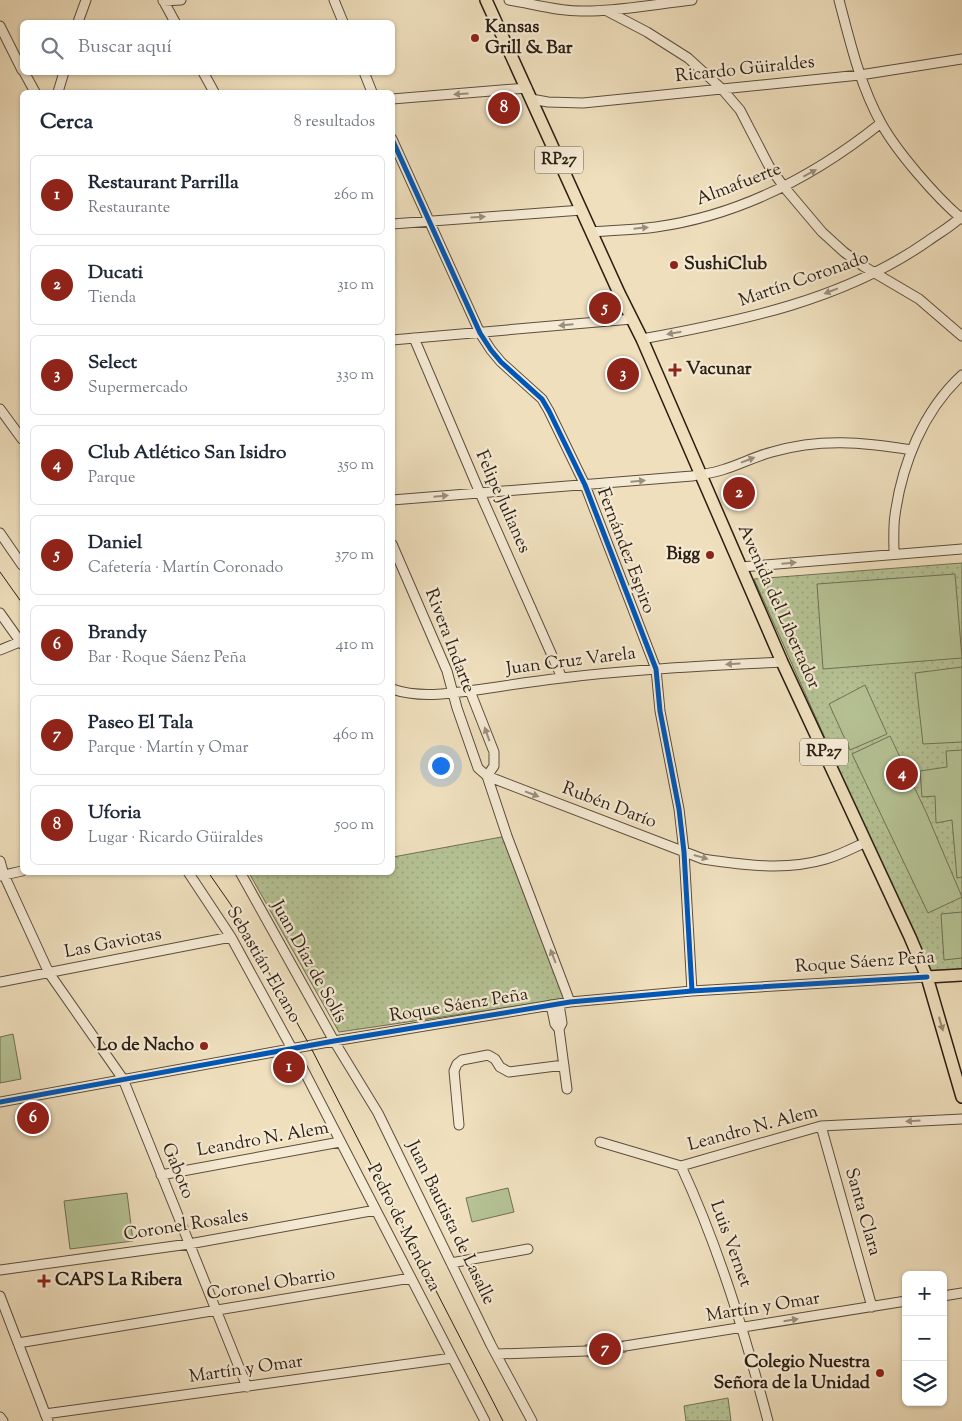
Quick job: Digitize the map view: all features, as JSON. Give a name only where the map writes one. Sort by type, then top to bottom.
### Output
[{"type":"main road","name":"Avenida del Libertador","points":[[486,0],[642,339],[782,662],[927,977],[962,1097]]},
{"type":"main road","name":"Roque Sáenz Peña","points":[[927,977],[962,975]]},
{"type":"street","points":[[79,20],[86,0]]},
{"type":"street","points":[[174,20],[163,0],[181,0]]},
{"type":"street","points":[[334,0],[342,20]]},
{"type":"street","points":[[509,0],[583,12],[686,0]]},
{"type":"street","points":[[839,0],[860,75],[881,123],[900,151],[933,190],[961,218]]},
{"type":"street","points":[[607,10],[688,58],[722,89],[740,110],[769,166],[822,232],[844,252],[919,299],[962,336]]},
{"type":"street","points":[[0,26],[20,65]]},
{"type":"street","name":"Ricardo Güiraldes","points":[[395,99],[529,94],[548,102],[583,103],[860,75],[962,59]]},
{"type":"street","points":[[25,75],[34,90]]},
{"type":"street","points":[[59,90],[63,75]]},
{"type":"street","points":[[205,75],[213,90]]},
{"type":"street","points":[[365,75],[371,90]]},
{"type":"street","name":"Almafuerte","points":[[592,232],[633,229],[691,220],[746,203],[784,187],[818,169],[851,148],[881,123]]},
{"type":"street","name":"Fernández Espiro","points":[[395,146],[480,332],[501,362],[542,399],[557,426],[584,485],[656,669],[660,711],[679,810],[684,852],[692,991]]},
{"type":"street","points":[[395,224],[582,210]]},
{"type":"street","name":"Martín Coronado","points":[[642,339],[745,318],[829,292],[876,273],[916,249],[961,218]]},
{"type":"street","points":[[395,340],[632,319]]},
{"type":"street","name":"Felipe Julianes","points":[[414,338],[562,678]]},
{"type":"street","points":[[894,554],[894,518],[900,483],[912,450],[936,407],[962,375]]},
{"type":"street","points":[[0,409],[20,437]]},
{"type":"street","points":[[395,500],[702,474],[728,469],[770,452],[810,444],[853,442],[912,450]]},
{"type":"street","points":[[0,533],[20,562]]},
{"type":"street","points":[[741,567],[962,549]]},
{"type":"street","name":"Rivera Indarte","points":[[395,551],[447,671],[457,708],[478,768],[487,776],[507,836],[570,1002]]},
{"type":"street","points":[[0,613],[20,639]]},
{"type":"street","points":[[0,650],[20,643]]},
{"type":"street","name":"Juan Cruz Varela","points":[[395,690],[454,694],[470,690],[562,678],[656,669],[782,662]]},
{"type":"street","name":"Rivera Indarte","points":[[470,690],[494,752],[494,766],[487,776]]},
{"type":"street","name":"Rubén Darío","points":[[487,776],[703,859],[736,864],[795,865],[827,859],[866,842]]},
{"type":"street","name":"Gaboto","points":[[0,861],[2,875],[49,973],[123,1079],[247,1387]]},
{"type":"street","points":[[2,875],[20,871]]},
{"type":"street","name":"Sebastián Elcano","points":[[190,875],[231,937],[292,1050]]},
{"type":"street","name":"Juan Díaz de Solís","points":[[242,875],[334,1041]]},
{"type":"street","name":"Las Gaviotas","points":[[0,982],[231,937]]},
{"type":"street","name":"Roque Sáenz Peña","points":[[0,1102],[334,1041],[555,1004],[692,991],[927,977]]},
{"type":"street","points":[[555,1004],[562,1023],[559,1029],[567,1090]]},
{"type":"street","name":"Juan Bautista de Lasalle","points":[[334,1041],[378,1113],[496,1354],[532,1421]]},
{"type":"street","name":"Pedro de Mendoza","points":[[292,1050],[485,1421]]},
{"type":"street","points":[[459,1125],[454,1070],[462,1060],[488,1055],[495,1059],[505,1070],[514,1073],[564,1065]]},
{"type":"street","name":"Leandro N. Alem","points":[[600,1142],[681,1166],[821,1126],[962,1119]]},
{"type":"street","name":"Santa Clara","points":[[821,1126],[872,1307]]},
{"type":"street","name":"Leandro N. Alem","points":[[161,1175],[340,1142]]},
{"type":"street","name":"Luis Vernet","points":[[681,1166],[699,1205],[743,1328],[768,1421]]},
{"type":"street","name":"Coronel Rosales","points":[[0,1270],[189,1244],[376,1210]]},
{"type":"street","points":[[451,1263],[528,1249]]},
{"type":"street","name":"Coronel Obarrio","points":[[18,1343],[411,1278]]},
{"type":"street","points":[[947,1295],[962,1293]]},
{"type":"street","points":[[0,1296],[46,1418]]},
{"type":"street","name":"Martín y Omar","points":[[625,1346],[902,1303]]},
{"type":"street","points":[[496,1354],[586,1351]]},
{"type":"street","name":"Martín y Omar","points":[[46,1418],[452,1358]]},
{"type":"street","points":[[0,1417],[3,1421]]},
{"type":"green space","points":[[962,563],[962,969],[929,971],[754,579]]},
{"type":"green space","points":[[955,574],[962,658],[823,669],[817,584]]},
{"type":"green space","points":[[962,667],[962,742],[923,744],[915,673]]},
{"type":"green space","points":[[865,685],[887,734],[850,750],[829,704]]},
{"type":"green space","points":[[890,736],[926,812],[962,897],[928,913],[852,754]]},
{"type":"green space","points":[[962,750],[962,877],[957,878],[952,820],[936,823],[935,796],[922,797],[920,771],[947,767],[946,751]]},
{"type":"green space","points":[[507,836],[565,999],[339,1032],[250,875],[395,875],[395,857]]},
{"type":"green space","points":[[962,912],[962,958],[944,960],[941,914]]},
{"type":"green space","points":[[13,1034],[21,1079],[0,1083],[0,1037]]},
{"type":"green space","points":[[508,1188],[514,1212],[472,1222],[466,1198]]},
{"type":"green space","points":[[127,1193],[133,1241],[70,1249],[64,1201]]},
{"type":"green space","points":[[624,1341],[626,1352],[587,1357],[585,1345]]},
{"type":"green space","points":[[728,1398],[731,1421],[686,1421],[684,1406]]},
{"type":"tram line","points":[[0,572],[20,600]]},
{"type":"tram line","points":[[210,875],[231,905],[310,1046],[503,1421]]},
{"type":"cycle path","points":[[395,146],[480,333],[501,362],[542,399],[549,411],[585,485],[656,669],[660,711],[679,809],[684,852],[692,991]]},
{"type":"cycle path","points":[[0,1102],[334,1041],[570,1002],[692,991],[927,977]]},
{"type":"place","name":"Kansas Grill & Bar","points":[[475,38]]},
{"type":"place","name":"Uforia","points":[[504,108]]},
{"type":"place","name":"SushiClub","points":[[674,265]]},
{"type":"place","name":"Daniel","points":[[605,308]]},
{"type":"place","name":"Vacunar","points":[[675,370]]},
{"type":"place","name":"Select","points":[[623,374]]},
{"type":"place","name":"Ducati","points":[[739,493]]},
{"type":"place","name":"Bigg","points":[[710,555]]},
{"type":"place","name":"Club Atlético San Isidro","points":[[902,774]]},
{"type":"place","name":"Lo de Nacho","points":[[204,1046]]},
{"type":"place","name":"Restaurant Parrilla","points":[[289,1067]]},
{"type":"place","name":"Brandy","points":[[33,1118]]},
{"type":"place","name":"CAPS La Ribera","points":[[44,1281]]},
{"type":"place","name":"Paseo El Tala","points":[[605,1349]]},
{"type":"place","name":"Colegio Nuestra Señora de la Unidad","points":[[880,1373]]}]
